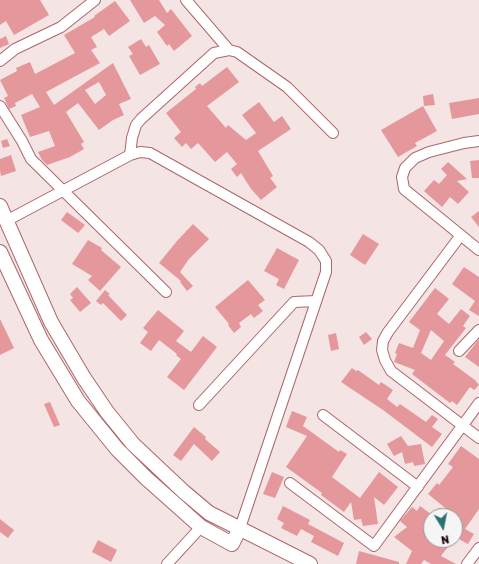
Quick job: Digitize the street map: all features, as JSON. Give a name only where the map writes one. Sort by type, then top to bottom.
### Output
[{"type":"street","points":[[0,61],[15,49],[61,27],[95,0]]},
{"type":"street","points":[[186,0],[229,50]]},
{"type":"street","points":[[130,155],[132,138],[136,125],[141,119],[214,53],[229,50],[237,52],[287,87],[333,133]]},
{"type":"street","points":[[0,106],[22,141],[31,159],[166,292]]},
{"type":"street","points":[[479,141],[464,143],[429,152],[415,158],[405,168],[402,177],[404,189],[479,250]]},
{"type":"street","points":[[0,252],[41,340],[78,402],[117,449],[146,478],[201,527],[232,544],[240,528],[326,272],[326,261],[319,250],[309,242],[150,152],[140,152],[130,155],[3,223]]},
{"type":"street","points":[[0,206],[3,223],[50,322],[84,378],[107,412],[133,444],[184,492],[209,512],[310,564]]},
{"type":"street","points":[[461,235],[388,332],[383,341],[382,350],[391,371],[479,438]]},
{"type":"street","points":[[199,405],[294,302],[316,301]]},
{"type":"street","points":[[459,351],[479,330]]},
{"type":"street","points":[[290,484],[374,546],[479,403]]},
{"type":"street","points":[[323,414],[418,486]]},
{"type":"street","points":[[166,564],[201,527],[209,512]]},
{"type":"street","points":[[467,564],[479,548]]},
{"type":"building","points":[[0,0],[40,0],[49,15],[14,35],[6,21],[0,25]]},
{"type":"building","points":[[130,0],[159,0],[167,13],[171,9],[192,36],[174,51],[169,44],[167,46],[157,32],[165,25],[155,16],[144,23]]},
{"type":"building","points":[[115,1],[130,21],[109,36],[104,29],[91,37],[97,47],[91,50],[100,63],[46,92],[54,105],[113,63],[131,99],[119,104],[124,115],[113,120],[99,130],[78,103],[66,112],[84,142],[81,144],[84,149],[70,157],[47,165],[42,160],[38,152],[55,146],[49,131],[30,137],[21,115],[40,107],[32,94],[15,103],[16,106],[9,109],[4,98],[8,96],[0,80],[17,71],[16,68],[30,62],[35,74],[75,53],[64,35],[95,17],[94,16]],"holes":[[[99,82],[106,95],[95,104],[85,90]]]},
{"type":"building","points":[[6,36],[9,44],[0,48],[0,39]]},
{"type":"building","points":[[141,39],[146,47],[149,45],[160,64],[140,75],[129,56],[133,54],[128,47]]},
{"type":"building","points":[[227,67],[239,82],[207,106],[226,128],[228,125],[246,140],[256,133],[242,115],[259,102],[274,122],[282,116],[291,129],[258,151],[273,176],[270,178],[277,187],[261,200],[251,189],[241,173],[237,177],[231,169],[237,164],[227,152],[215,162],[198,143],[191,149],[186,143],[182,147],[174,138],[181,132],[166,113],[196,89],[195,87],[200,83],[202,86]]},
{"type":"building","points":[[433,94],[435,105],[424,106],[423,96]]},
{"type":"building","points":[[479,98],[479,114],[452,119],[449,103]]},
{"type":"building","points":[[423,106],[437,131],[415,143],[417,146],[398,157],[381,130]]},
{"type":"building","points":[[7,139],[10,146],[3,148],[1,141]]},
{"type":"building","points":[[11,155],[16,171],[1,176],[0,159]]},
{"type":"building","points":[[479,160],[479,178],[472,178],[470,161]]},
{"type":"building","points":[[448,162],[467,179],[457,181],[469,192],[458,204],[450,197],[442,207],[424,191],[434,180],[439,184],[447,175],[441,169]]},
{"type":"building","points":[[479,211],[479,227],[471,217]]},
{"type":"building","points":[[67,212],[85,225],[78,233],[61,220]]},
{"type":"building","points":[[193,224],[209,239],[189,259],[180,272],[193,286],[187,291],[180,282],[181,281],[159,263]]},
{"type":"building","points":[[363,234],[379,244],[365,265],[350,255]]},
{"type":"building","points":[[88,240],[102,248],[101,250],[121,267],[100,291],[88,280],[92,276],[72,264]]},
{"type":"building","points":[[277,248],[299,260],[284,289],[276,285],[279,279],[264,271]]},
{"type":"building","points":[[464,267],[479,277],[479,316],[469,310],[475,301],[452,284]]},
{"type":"building","points":[[248,280],[265,300],[258,305],[263,311],[254,318],[251,314],[239,323],[241,327],[234,333],[228,325],[229,324],[215,307]]},
{"type":"building","points":[[77,287],[91,303],[80,312],[70,300],[73,298],[70,294]]},
{"type":"building","points":[[435,288],[449,299],[437,314],[449,324],[461,309],[470,316],[463,326],[466,328],[445,355],[455,362],[453,364],[475,380],[479,385],[474,390],[470,387],[457,405],[452,401],[450,403],[412,374],[415,370],[394,362],[397,354],[395,353],[399,343],[413,348],[420,330],[409,322]],"holes":[[[431,330],[444,341],[431,360],[421,353]]]},
{"type":"building","points":[[105,290],[127,315],[121,321],[103,303],[101,305],[96,301]]},
{"type":"building","points":[[158,310],[184,331],[176,341],[191,352],[203,336],[217,347],[184,390],[167,377],[181,359],[176,355],[177,354],[159,340],[151,351],[140,343],[148,332],[143,328]]},
{"type":"building","points":[[0,319],[14,348],[0,355]]},
{"type":"building","points":[[366,332],[372,339],[364,345],[359,337]]},
{"type":"building","points":[[336,333],[339,349],[331,351],[328,335]]},
{"type":"building","points":[[479,339],[479,367],[465,357]]},
{"type":"building","points":[[352,368],[356,371],[358,370],[379,385],[381,382],[393,390],[387,399],[397,407],[400,404],[426,422],[432,415],[438,419],[432,427],[442,434],[432,447],[383,410],[341,382]]},
{"type":"building","points":[[50,402],[60,425],[54,427],[44,404]]},
{"type":"building","points":[[292,411],[307,417],[303,426],[339,452],[340,450],[347,454],[332,477],[360,498],[379,472],[398,487],[384,505],[374,497],[378,524],[363,526],[361,519],[354,520],[351,502],[344,512],[321,495],[322,493],[286,467],[307,436],[286,427]]},
{"type":"building","points":[[194,427],[220,452],[212,461],[194,444],[181,461],[173,455]]},
{"type":"building","points":[[401,436],[408,446],[421,444],[425,464],[414,466],[413,462],[405,464],[402,452],[394,456],[387,444]]},
{"type":"building","points":[[461,446],[479,459],[479,509],[465,529],[474,534],[468,544],[463,541],[463,508],[445,508],[428,494],[437,483],[439,485],[453,467],[448,464]]},
{"type":"building","points":[[272,472],[284,477],[275,498],[263,494]]},
{"type":"building","points":[[283,506],[310,520],[308,524],[344,543],[338,556],[311,542],[314,536],[301,529],[297,536],[281,528],[284,523],[277,519]]},
{"type":"building","points":[[420,506],[423,508],[423,548],[447,548],[441,556],[456,564],[431,564],[424,560],[421,564],[406,564],[412,551],[394,537],[407,527],[400,521],[412,507],[417,511]]},
{"type":"building","points":[[0,519],[14,530],[8,538],[0,532]]},
{"type":"building","points":[[98,540],[117,550],[111,562],[92,552]]},
{"type":"building","points":[[359,551],[399,562],[399,564],[356,564]]}]
